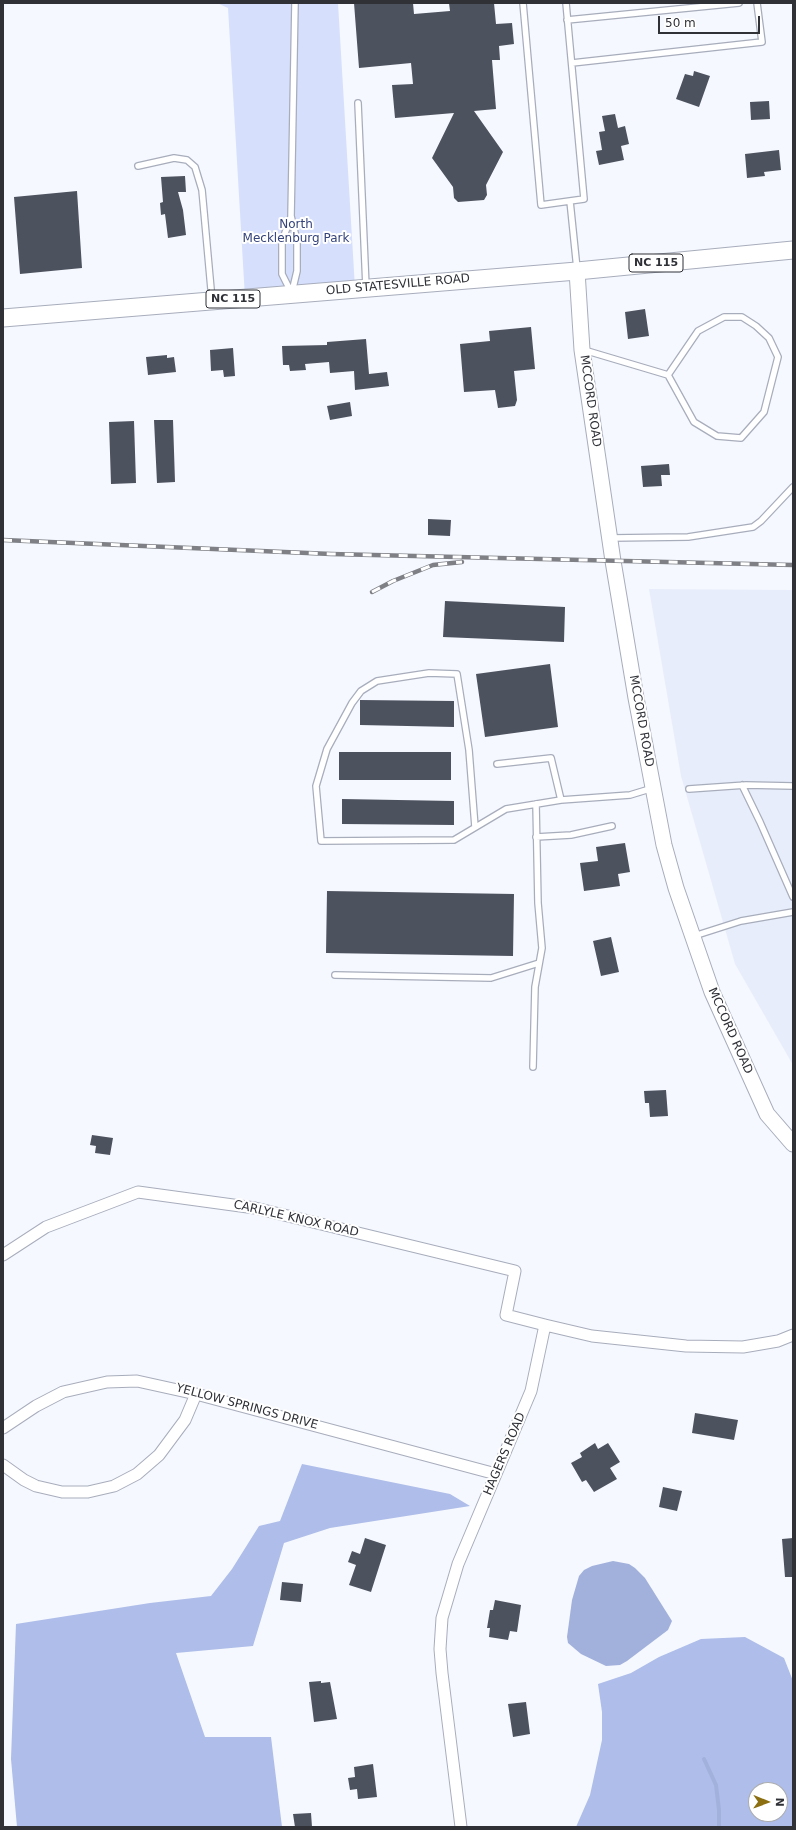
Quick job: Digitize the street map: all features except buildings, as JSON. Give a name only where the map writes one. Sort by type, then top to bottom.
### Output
[{"type":"main road","name":"OLD STATESVILLE ROAD","points":[[3,318],[366,287],[577,271],[793,250]]},
{"type":"street","name":"MCCORD ROAD","points":[[577,271],[582,350],[610,538],[636,698],[664,845],[676,888],[712,992],[767,1114],[793,1144]]},
{"type":"street","name":"CARLYLE KNOX ROAD","points":[[3,1255],[46,1227],[138,1192],[146,1193],[255,1208],[515,1271],[506,1315],[545,1325]]},
{"type":"street","points":[[545,1325],[592,1336],[686,1346],[744,1347],[778,1341],[793,1335]]},
{"type":"street","name":"HAGERS ROAD","points":[[461,1827],[442,1673],[441,1632],[447,1597],[458,1564],[531,1391],[545,1325]]},
{"type":"street","name":"YELLOW SPRINGS DRIVE","points":[[3,1428],[50,1398],[77,1387],[114,1381],[137,1381],[152,1383],[196,1394],[496,1474]]},
{"type":"street","points":[[3,1465],[24,1480],[49,1490],[82,1492],[114,1486],[137,1474],[160,1455],[185,1420],[196,1394]]},
{"type":"lane","points":[[292,294],[297,270],[297,241],[291,216],[295,3]]},
{"type":"lane","points":[[523,3],[541,205],[584,199],[566,3]]},
{"type":"lane","points":[[568,20],[739,3]]},
{"type":"lane","points":[[572,63],[762,42],[757,3]]},
{"type":"lane","points":[[358,103],[366,287]]},
{"type":"lane","points":[[138,166],[174,158],[187,160],[195,167],[202,190],[212,300]]},
{"type":"lane","points":[[570,201],[577,271]]},
{"type":"lane","points":[[291,216],[282,241],[282,274],[292,294]]},
{"type":"lane","points":[[582,350],[668,375],[694,422],[717,436],[741,438],[764,412],[778,356],[770,338],[756,326],[742,317],[724,317],[698,330],[668,375]]},
{"type":"lane","points":[[610,538],[688,537],[753,527],[793,487]]},
{"type":"lane","points":[[475,827],[469,750],[457,674],[429,673],[377,681],[361,691],[352,703],[327,749],[316,786],[321,841],[454,840],[506,810],[561,800],[630,795],[653,788]]},
{"type":"lane","points":[[497,764],[551,758],[561,800]]},
{"type":"lane","points":[[742,786],[793,897]]},
{"type":"lane","points":[[689,789],[742,786],[793,786]]},
{"type":"lane","points":[[533,1066],[535,988],[542,948],[538,903],[536,804]]},
{"type":"lane","points":[[536,837],[571,834],[612,826]]},
{"type":"lane","points":[[693,936],[741,921],[793,912]]},
{"type":"lane","points":[[335,975],[491,978],[539,963]]},
{"type":"shaded area","points":[[649,589],[793,590],[793,1065],[735,964],[681,776]]},
{"type":"shaded area","points":[[302,1464],[450,1494],[470,1506],[330,1528],[284,1543],[253,1646],[176,1653],[205,1737],[271,1737],[282,1827],[17,1827],[11,1759],[16,1624],[150,1603],[211,1596],[232,1569],[259,1526],[280,1521]]},
{"type":"shaded area","points":[[613,1561],[629,1564],[645,1578],[672,1621],[668,1630],[627,1661],[620,1665],[606,1666],[581,1654],[568,1643],[567,1637],[572,1600],[579,1576],[584,1570],[592,1566]]},
{"type":"shaded area","points":[[745,1637],[784,1658],[793,1681],[793,1827],[576,1827],[590,1795],[602,1740],[602,1712],[598,1684],[631,1673],[659,1657],[701,1639]]},
{"type":"green space","name":"North Mecklenburg Park","points":[[217,3],[338,3],[355,288],[245,298],[228,8]]},
{"type":"waterway","points":[[704,1759],[716,1785],[719,1810],[719,1827]]},
{"type":"railway","points":[[3,540],[331,554],[793,565]]},
{"type":"railway","points":[[372,592],[393,581],[433,565],[462,562]]}]
